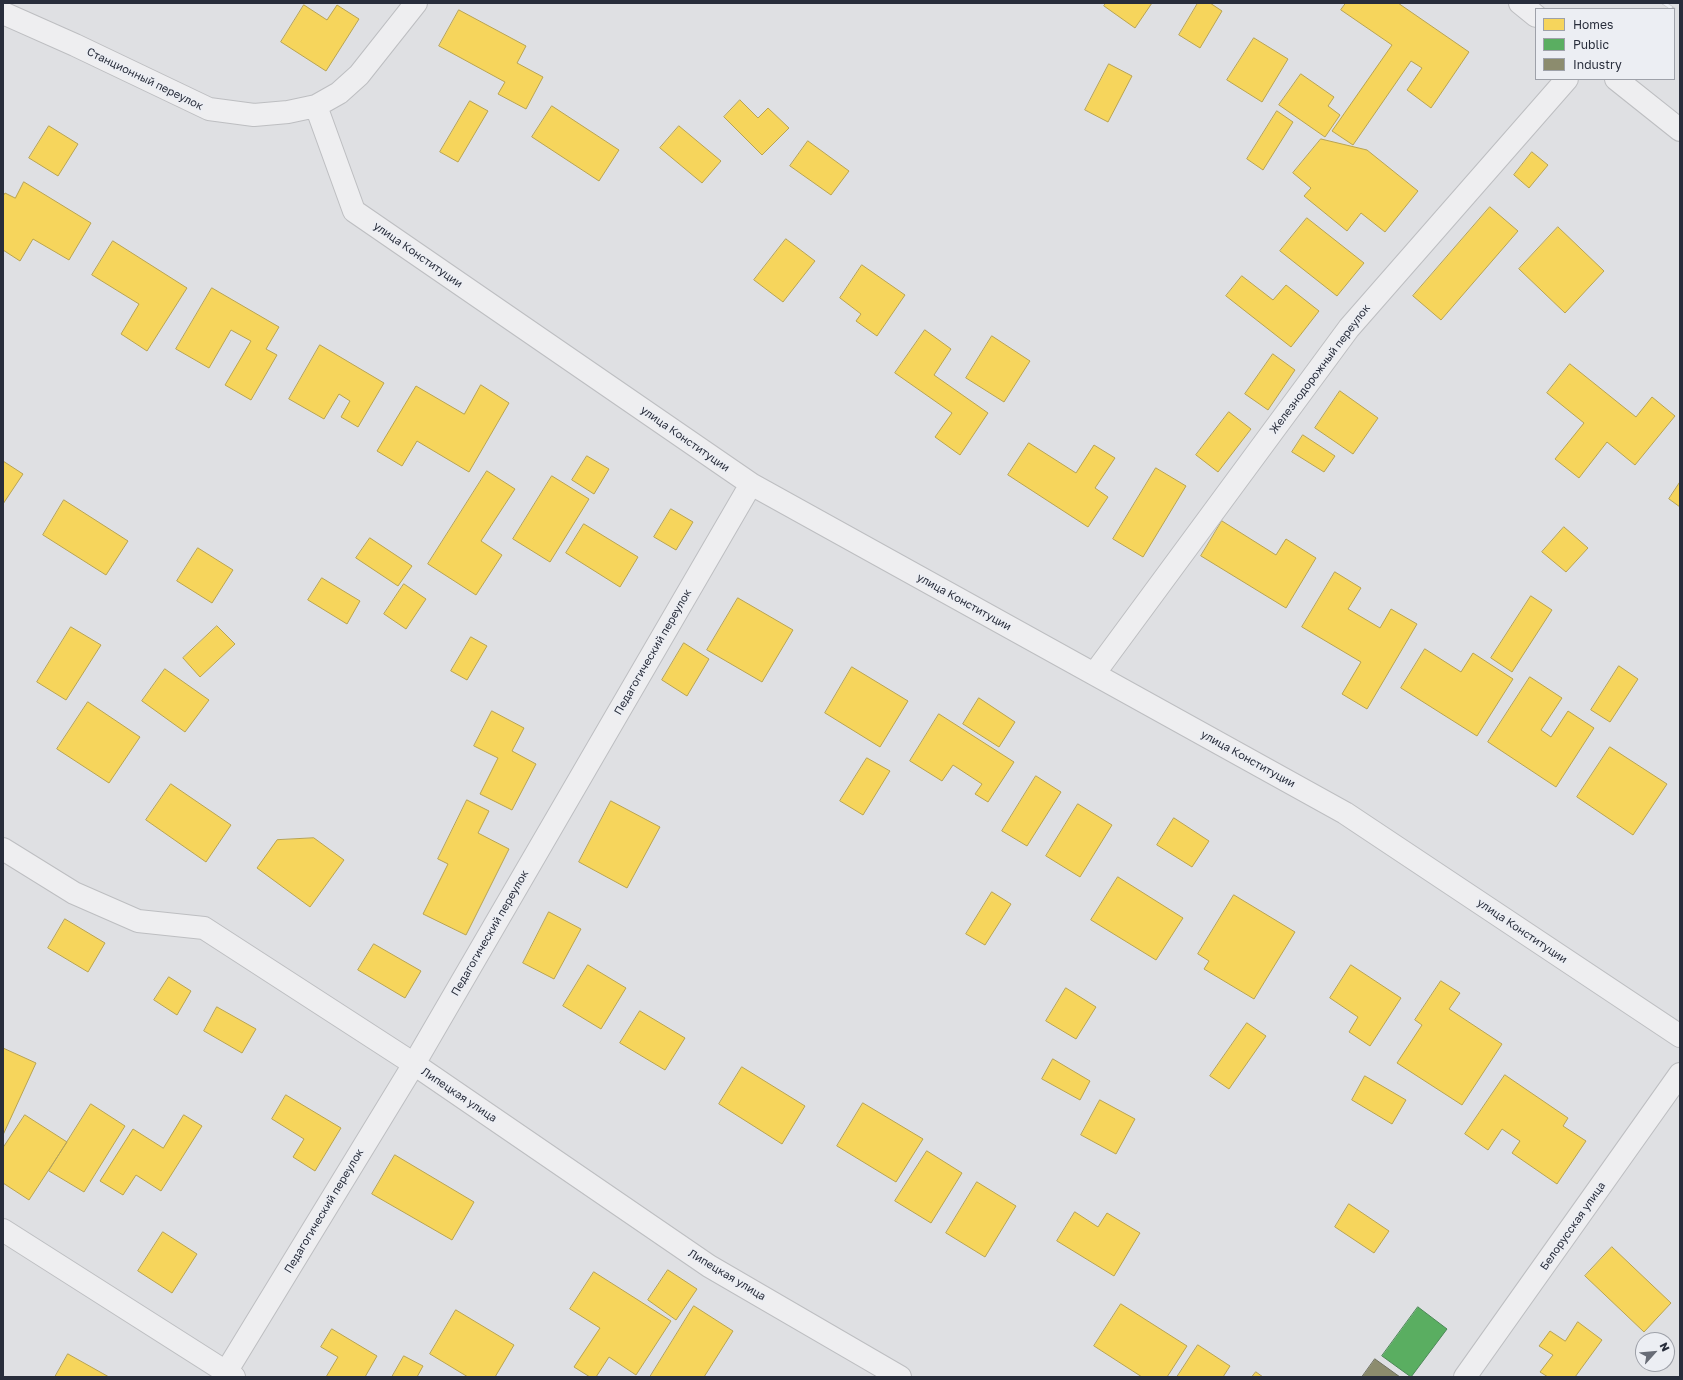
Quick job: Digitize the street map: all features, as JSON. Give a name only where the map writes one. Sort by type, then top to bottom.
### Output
[{"type":"street","name":"Станционный переулок","points":[[3,13],[75,45],[209,109],[254,115],[288,112],[316,106],[339,93],[359,75],[416,3]]},
{"type":"street","points":[[1520,3],[1535,15]]},
{"type":"street","name":"Железнодорожный переулок","points":[[1094,674],[1349,328],[1566,80]]},
{"type":"street","points":[[1617,80],[1680,130]]},
{"type":"street","name":"улица Конституции","points":[[316,106],[354,211],[751,484],[1344,813],[1680,1036]]},
{"type":"street","name":"Педагогический переулок","points":[[227,1375],[414,1064],[751,484]]},
{"type":"street","name":"Липецкая улица","points":[[3,849],[74,893],[138,921],[204,928],[414,1064],[709,1266],[900,1377]]},
{"type":"street","name":"Белорусская улица","points":[[1465,1377],[1680,1074]]},
{"type":"street","points":[[3,1230],[227,1375]]},
{"type":"building: Homes","points":[[1106,3],[1152,3],[1135,28],[1104,6]]},
{"type":"building: Homes","points":[[1198,3],[1210,3],[1222,11],[1200,48],[1179,35]]},
{"type":"building: Homes","points":[[1346,3],[1398,3],[1469,52],[1431,108],[1407,90],[1422,68],[1411,61],[1353,145],[1332,131],[1392,45],[1341,10]]},
{"type":"building: Homes","points":[[304,5],[327,20],[337,5],[359,19],[326,71],[281,42]]},
{"type":"building: Homes","points":[[459,10],[526,46],[517,63],[543,77],[526,109],[498,94],[505,82],[439,46]]},
{"type":"building: Homes","points":[[1254,38],[1288,59],[1262,102],[1227,80]]},
{"type":"building: Homes","points":[[1109,64],[1132,76],[1108,122],[1085,110]]},
{"type":"building: Homes","points":[[1301,74],[1334,97],[1328,106],[1340,115],[1325,137],[1279,105]]},
{"type":"building: Homes","points":[[740,100],[758,118],[768,108],[789,128],[762,155],[724,117]]},
{"type":"building: Homes","points":[[470,101],[488,111],[458,162],[440,152]]},
{"type":"building: Homes","points":[[552,106],[619,150],[599,181],[532,137]]},
{"type":"building: Homes","points":[[1277,111],[1293,122],[1263,170],[1247,159]]},
{"type":"building: Homes","points":[[49,126],[78,144],[58,176],[29,158]]},
{"type":"building: Homes","points":[[679,126],[721,161],[702,183],[660,148]]},
{"type":"building: Homes","points":[[1321,139],[1367,150],[1418,191],[1385,232],[1361,213],[1347,231],[1304,196],[1311,188],[1293,173]]},
{"type":"building: Homes","points":[[808,141],[849,171],[831,195],[790,166]]},
{"type":"building: Homes","points":[[1532,152],[1548,165],[1529,188],[1514,175]]},
{"type":"building: Homes","points":[[24,182],[91,223],[69,260],[33,239],[20,261],[3,250],[3,196],[5,193],[15,198]]},
{"type":"building: Homes","points":[[1490,207],[1518,231],[1441,320],[1413,296]]},
{"type":"building: Homes","points":[[1307,218],[1364,263],[1337,296],[1280,251]]},
{"type":"building: Homes","points":[[1558,227],[1604,271],[1565,313],[1519,269]]},
{"type":"building: Homes","points":[[786,239],[815,261],[783,302],[754,280]]},
{"type":"building: Homes","points":[[113,241],[187,288],[147,351],[121,334],[139,304],[92,275]]},
{"type":"building: Homes","points":[[862,265],[905,295],[877,336],[856,321],[861,314],[840,298]]},
{"type":"building: Homes","points":[[1242,276],[1273,300],[1286,285],[1319,311],[1291,347],[1226,296]]},
{"type":"building: Homes","points":[[212,288],[279,327],[266,349],[277,355],[251,400],[225,385],[251,341],[231,330],[209,368],[176,349]]},
{"type":"building: Homes","points":[[925,330],[951,349],[934,375],[988,413],[960,455],[935,437],[952,413],[895,373]]},
{"type":"building: Homes","points":[[992,336],[1030,361],[1004,402],[966,378]]},
{"type":"building: Homes","points":[[320,345],[384,383],[358,427],[341,417],[350,401],[339,394],[324,419],[289,399]]},
{"type":"building: Homes","points":[[1273,354],[1295,370],[1268,410],[1245,394]]},
{"type":"building: Homes","points":[[1570,364],[1636,417],[1652,397],[1675,416],[1635,465],[1607,442],[1579,478],[1555,459],[1584,423],[1547,393]]},
{"type":"building: Homes","points":[[481,385],[509,403],[469,472],[417,441],[402,466],[377,451],[416,386],[464,414]]},
{"type":"building: Homes","points":[[1340,391],[1378,418],[1353,454],[1315,428]]},
{"type":"building: Homes","points":[[1229,412],[1251,429],[1218,472],[1196,455]]},
{"type":"building: Homes","points":[[1303,435],[1335,456],[1324,472],[1292,452]]},
{"type":"building: Homes","points":[[1029,443],[1076,473],[1094,445],[1115,458],[1095,488],[1108,497],[1088,527],[1008,475]]},
{"type":"building: Homes","points":[[587,456],[609,469],[594,494],[572,480]]},
{"type":"building: Homes","points":[[3,461],[23,474],[3,504]]},
{"type":"building: Homes","points":[[1156,468],[1186,486],[1143,557],[1113,539]]},
{"type":"building: Homes","points":[[487,471],[515,489],[481,541],[502,555],[476,595],[428,564]]},
{"type":"building: Homes","points":[[552,476],[589,499],[550,562],[513,539]]},
{"type":"building: Homes","points":[[1680,482],[1680,507],[1669,499]]},
{"type":"building: Homes","points":[[64,500],[128,541],[106,575],[43,535]]},
{"type":"building: Homes","points":[[671,509],[693,522],[676,550],[654,537]]},
{"type":"building: Homes","points":[[1222,521],[1276,555],[1286,539],[1316,558],[1286,608],[1201,556]]},
{"type":"building: Homes","points":[[584,524],[638,557],[620,587],[566,553]]},
{"type":"building: Homes","points":[[1564,527],[1588,548],[1566,572],[1542,552]]},
{"type":"building: Homes","points":[[370,538],[412,566],[398,586],[356,558]]},
{"type":"building: Homes","points":[[198,548],[233,570],[212,603],[177,581]]},
{"type":"building: Homes","points":[[1335,572],[1361,588],[1348,609],[1380,628],[1391,609],[1417,624],[1367,709],[1342,694],[1361,662],[1302,627]]},
{"type":"building: Homes","points":[[322,578],[360,601],[347,624],[308,600]]},
{"type":"building: Homes","points":[[404,584],[426,599],[406,629],[384,614]]},
{"type":"building: Homes","points":[[1531,596],[1552,610],[1512,672],[1491,658]]},
{"type":"building: Homes","points":[[738,598],[793,630],[762,682],[707,650]]},
{"type":"building: Homes","points":[[217,626],[235,644],[200,677],[183,658]]},
{"type":"building: Homes","points":[[71,627],[101,645],[66,700],[37,682]]},
{"type":"building: Homes","points":[[471,637],[487,646],[467,680],[451,671]]},
{"type":"building: Homes","points":[[684,643],[709,659],[687,696],[662,680]]},
{"type":"building: Homes","points":[[1425,649],[1461,672],[1473,653],[1513,679],[1477,736],[1401,688]]},
{"type":"building: Homes","points":[[1619,666],[1638,679],[1610,722],[1591,710]]},
{"type":"building: Homes","points":[[852,667],[908,701],[880,747],[825,713]]},
{"type":"building: Homes","points":[[165,669],[209,700],[185,732],[142,701]]},
{"type":"building: Homes","points":[[1530,677],[1562,698],[1541,730],[1551,737],[1568,711],[1594,728],[1556,787],[1488,742]]},
{"type":"building: Homes","points":[[979,698],[1015,722],[999,747],[963,724]]},
{"type":"building: Homes","points":[[88,702],[140,737],[109,783],[57,749]]},
{"type":"building: Homes","points":[[492,711],[524,728],[512,751],[536,764],[512,810],[480,794],[498,758],[474,746]]},
{"type":"building: Homes","points":[[939,714],[1014,762],[988,802],[975,794],[982,784],[953,765],[942,781],[910,761]]},
{"type":"building: Homes","points":[[1610,747],[1667,784],[1633,835],[1577,797]]},
{"type":"building: Homes","points":[[867,758],[890,771],[863,815],[840,801]]},
{"type":"building: Homes","points":[[1036,776],[1061,792],[1027,846],[1002,831]]},
{"type":"building: Homes","points":[[171,784],[231,825],[206,862],[146,820]]},
{"type":"building: Homes","points":[[467,800],[489,811],[478,833],[509,849],[466,935],[423,914],[448,864],[438,859]]},
{"type":"building: Homes","points":[[611,801],[660,827],[627,888],[579,862]]},
{"type":"building: Homes","points":[[1078,804],[1112,825],[1080,877],[1046,856]]},
{"type":"building: Homes","points":[[1174,818],[1209,841],[1192,867],[1157,845]]},
{"type":"building: Homes","points":[[314,838],[344,860],[310,907],[257,868],[277,840]]},
{"type":"building: Homes","points":[[1118,877],[1183,918],[1156,960],[1091,920]]},
{"type":"building: Homes","points":[[992,892],[1011,904],[985,945],[966,934]]},
{"type":"building: Homes","points":[[1234,895],[1295,932],[1254,999],[1204,969],[1209,961],[1198,954]]},
{"type":"building: Homes","points":[[549,912],[581,929],[554,979],[523,963]]},
{"type":"building: Homes","points":[[65,919],[105,943],[88,972],[48,948]]},
{"type":"building: Homes","points":[[374,944],[421,971],[405,998],[358,970]]},
{"type":"building: Homes","points":[[588,965],[626,988],[601,1029],[563,1006]]},
{"type":"building: Homes","points":[[1351,965],[1401,998],[1370,1046],[1349,1032],[1358,1017],[1330,998]]},
{"type":"building: Homes","points":[[169,977],[191,991],[177,1015],[154,1000]]},
{"type":"building: Homes","points":[[1441,981],[1460,993],[1449,1009],[1502,1044],[1462,1105],[1397,1063],[1422,1025],[1415,1020]]},
{"type":"building: Homes","points":[[1066,988],[1096,1007],[1076,1039],[1046,1021]]},
{"type":"building: Homes","points":[[217,1007],[256,1029],[242,1053],[204,1031]]},
{"type":"building: Homes","points":[[640,1011],[685,1038],[665,1070],[620,1043]]},
{"type":"building: Homes","points":[[1247,1023],[1266,1036],[1229,1089],[1210,1076]]},
{"type":"building: Homes","points":[[3,1048],[36,1063],[3,1135]]},
{"type":"building: Homes","points":[[1053,1059],[1090,1081],[1080,1100],[1042,1079]]},
{"type":"building: Homes","points":[[742,1067],[805,1106],[782,1144],[719,1104]]},
{"type":"building: Homes","points":[[1505,1075],[1568,1118],[1563,1126],[1586,1141],[1557,1184],[1512,1153],[1520,1141],[1502,1129],[1488,1150],[1465,1134]]},
{"type":"building: Homes","points":[[1365,1076],[1406,1100],[1392,1124],[1352,1100]]},
{"type":"building: Homes","points":[[286,1095],[341,1128],[315,1171],[293,1157],[304,1139],[272,1119]]},
{"type":"building: Homes","points":[[1100,1100],[1135,1119],[1116,1154],[1081,1135]]},
{"type":"building: Homes","points":[[863,1103],[923,1139],[896,1182],[837,1146]]},
{"type":"building: Homes","points":[[91,1104],[125,1126],[84,1192],[49,1171]]},
{"type":"building: Homes","points":[[25,1115],[67,1142],[29,1200],[3,1183],[3,1148]]},
{"type":"building: Homes","points":[[184,1115],[202,1126],[161,1191],[136,1175],[123,1195],[100,1181],[133,1129],[163,1148]]},
{"type":"building: Homes","points":[[927,1151],[962,1173],[931,1223],[895,1201]]},
{"type":"building: Homes","points":[[395,1155],[474,1202],[452,1240],[372,1194]]},
{"type":"building: Homes","points":[[977,1182],[1016,1206],[985,1257],[946,1233]]},
{"type":"building: Homes","points":[[1349,1204],[1389,1231],[1374,1253],[1335,1227]]},
{"type":"building: Homes","points":[[1075,1212],[1098,1227],[1107,1213],[1140,1233],[1114,1276],[1057,1241]]},
{"type":"building: Homes","points":[[163,1232],[197,1254],[172,1293],[138,1271]]},
{"type":"building: Homes","points":[[1612,1247],[1671,1303],[1644,1332],[1585,1276]]},
{"type":"building: Homes","points":[[668,1270],[697,1289],[676,1320],[648,1300]]},
{"type":"building: Homes","points":[[594,1272],[671,1321],[636,1375],[609,1357],[596,1377],[590,1377],[574,1367],[600,1328],[570,1309]]},
{"type":"building: Homes","points":[[1121,1304],[1187,1346],[1167,1377],[1142,1377],[1094,1346]]},
{"type":"building: Homes","points":[[694,1306],[733,1331],[704,1377],[650,1377]]},
{"type":"building: Homes","points":[[456,1310],[514,1345],[495,1377],[468,1377],[430,1354]]},
{"type":"building: Homes","points":[[1578,1322],[1602,1340],[1575,1377],[1548,1377],[1540,1372],[1553,1355],[1539,1346],[1550,1331],[1565,1341]]},
{"type":"building: Homes","points":[[332,1329],[377,1356],[365,1377],[326,1377],[338,1357],[321,1347]]},
{"type":"building: Homes","points":[[1198,1345],[1230,1366],[1223,1377],[1177,1377]]},
{"type":"building: Homes","points":[[68,1354],[109,1377],[55,1377]]},
{"type":"building: Homes","points":[[404,1356],[423,1366],[417,1377],[392,1377]]},
{"type":"building: Homes","points":[[1256,1372],[1263,1377],[1252,1377]]},
{"type":"building: Public","points":[[1418,1307],[1447,1329],[1411,1377],[1382,1356]]},
{"type":"building: Industry","points":[[1375,1359],[1400,1377],[1362,1377]]},
{"type":"railway","points":[[1664,3],[1672,8]]}]
